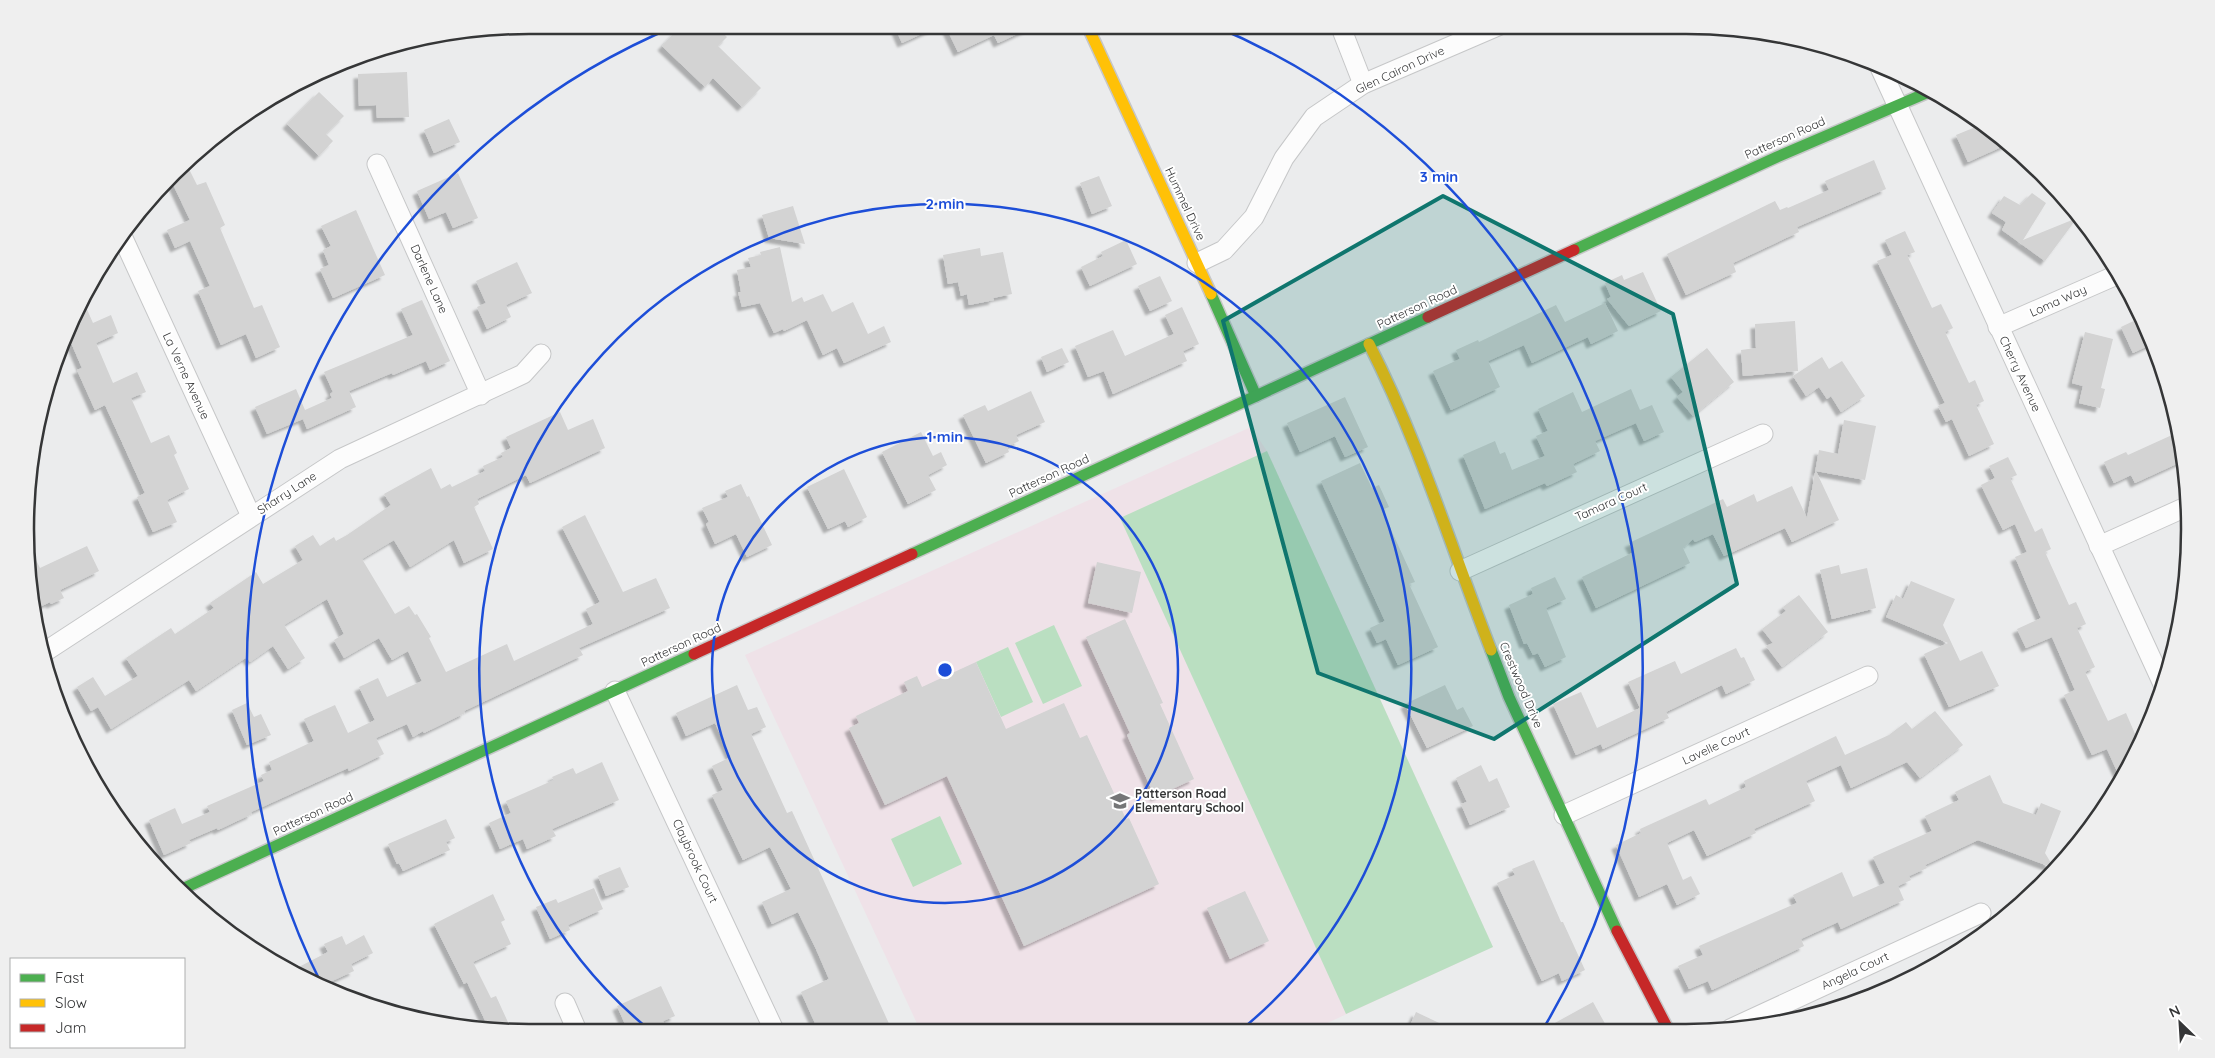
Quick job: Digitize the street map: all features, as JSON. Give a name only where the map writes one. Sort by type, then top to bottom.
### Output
[{"type":"street","name":"Hummel Drive","points":[[1091,34],[1256,396]]},
{"type":"street","points":[[1344,34],[1363,84]]},
{"type":"street","name":"Glen Cairon Drive","points":[[1197,263],[1224,250],[1254,217],[1284,158],[1314,117],[1363,84],[1479,34]]},
{"type":"street","name":"Cherry Avenue","points":[[1883,74],[2159,675]]},
{"type":"street","name":"Patterson Road","points":[[187,887],[1777,156],[1923,94]]},
{"type":"street","name":"Darlene Lane","points":[[377,164],[481,395]]},
{"type":"street","name":"La Verne Avenue","points":[[125,243],[251,516]]},
{"type":"street","name":"Loma Way","points":[[1998,327],[2112,277]]},
{"type":"street","name":"Crestwood Drive","points":[[1370,344],[1392,389],[1429,480],[1460,571],[1509,696],[1618,933],[1665,1024]]},
{"type":"street","name":"Sharry Lane","points":[[49,649],[251,516],[340,460],[524,374],[541,354]]},
{"type":"street","name":"Tamara Court","points":[[1460,571],[1763,434]]},
{"type":"street","points":[[2099,546],[2180,509]]},
{"type":"street","name":"Lavelle Court","points":[[1564,816],[1868,676]]},
{"type":"street","name":"Claybrook Court","points":[[615,691],[771,1024]]},
{"type":"street","name":"Angela Court","points":[[1749,1020],[1980,913]]},
{"type":"street","points":[[565,1004],[574,1024]]},
{"type":"highlighted area","points":[[1443,196],[1673,314],[1737,584],[1494,739],[1318,673],[1223,321]]},
{"type":"shaded area","name":"Patterson Road Elementary School","points":[[1251,427],[1267,451],[1493,947],[1325,1024],[917,1024],[745,655]]},
{"type":"green space","points":[[1267,451],[1493,947],[1346,1014],[1120,518]]},
{"type":"green space","points":[[1054,625],[1082,686],[1043,704],[1015,643]]},
{"type":"green space","points":[[1008,647],[1033,702],[1001,717],[976,662]]},
{"type":"green space","points":[[940,816],[962,864],[913,887],[891,839]]},
{"type":"building","points":[[673,34],[724,34],[727,37],[718,46],[761,88],[742,107],[713,78],[705,87],[662,46]]},
{"type":"building","points":[[898,34],[922,34],[902,43]]},
{"type":"building","points":[[949,34],[1018,34],[998,43],[994,35],[958,52]]},
{"type":"building","points":[[407,72],[409,117],[377,118],[376,105],[359,106],[358,74]]},
{"type":"building","points":[[319,92],[344,116],[326,134],[333,141],[319,156],[287,124]]},
{"type":"building","points":[[449,119],[460,142],[434,153],[424,130]]},
{"type":"building","points":[[1975,127],[2001,147],[1968,162],[1956,135]]},
{"type":"building","points":[[1874,160],[1886,189],[1797,227],[1799,232],[1733,263],[1736,272],[1686,295],[1667,254],[1775,201],[1780,210],[1829,190],[1825,181]]},
{"type":"building","points":[[189,169],[197,185],[206,182],[225,225],[220,228],[254,308],[262,305],[280,347],[256,358],[246,334],[221,345],[198,291],[210,286],[190,241],[175,248],[167,230],[190,220],[173,185]]},
{"type":"building","points":[[458,173],[478,218],[453,228],[446,212],[429,219],[417,191]]},
{"type":"building","points":[[1099,176],[1112,206],[1092,214],[1080,183]]},
{"type":"building","points":[[2032,193],[2046,203],[2023,240],[2072,220],[2074,222],[2045,261],[2002,230],[2006,222],[1992,213],[2004,196],[2020,205]]},
{"type":"building","points":[[793,206],[805,244],[769,238],[762,215]]},
{"type":"building","points":[[356,210],[385,275],[333,298],[320,269],[329,265],[323,250],[331,246],[321,226]]},
{"type":"building","points":[[1905,231],[1915,252],[1907,255],[1932,308],[1941,304],[1953,328],[1945,332],[1969,383],[1975,380],[1984,401],[1976,405],[1994,444],[1969,456],[1952,419],[1946,422],[1938,406],[1945,403],[1877,261],[1892,255],[1885,240]]},
{"type":"building","points":[[1126,240],[1137,264],[1090,286],[1081,267],[1103,256],[1101,252]]},
{"type":"building","points":[[780,247],[792,302],[802,297],[804,302],[823,294],[832,312],[853,302],[868,334],[884,326],[891,342],[844,363],[837,348],[823,355],[807,320],[784,331],[783,329],[774,333],[760,303],[742,307],[738,292],[741,292],[737,270],[751,267],[748,258],[761,255],[760,252]]},
{"type":"building","points":[[980,248],[981,256],[1003,252],[1012,294],[969,305],[967,294],[961,296],[958,282],[948,284],[943,255]]},
{"type":"building","points":[[517,262],[532,293],[506,305],[511,317],[487,329],[477,307],[486,303],[476,281]]},
{"type":"building","points":[[1643,272],[1661,311],[1629,326],[1607,299],[1611,297],[1605,283],[1622,275],[1624,280]]},
{"type":"building","points":[[1160,276],[1172,301],[1150,311],[1138,286]]},
{"type":"building","points":[[422,300],[450,361],[430,370],[426,361],[393,375],[392,373],[349,391],[356,407],[307,429],[303,419],[267,434],[255,407],[296,389],[305,410],[332,398],[330,394],[333,392],[324,372],[413,335],[401,309]]},
{"type":"building","points":[[1605,303],[1618,331],[1591,344],[1588,337],[1532,363],[1524,345],[1488,361],[1500,387],[1451,410],[1433,371],[1460,359],[1456,350],[1478,340],[1479,342],[1556,305],[1565,322]]},
{"type":"building","points":[[1182,307],[1199,344],[1183,351],[1187,361],[1113,394],[1104,371],[1088,377],[1075,346],[1113,330],[1125,356],[1174,334],[1165,315]]},
{"type":"building","points":[[86,308],[93,323],[111,315],[118,333],[96,343],[113,383],[137,372],[146,392],[131,398],[151,443],[169,435],[177,453],[174,455],[189,489],[167,500],[177,522],[153,532],[137,497],[145,493],[105,405],[95,410],[77,370],[82,368],[70,341]]},
{"type":"building","points":[[2135,320],[2147,346],[2133,353],[2121,327]]},
{"type":"building","points":[[1795,321],[1798,371],[1743,376],[1741,350],[1756,348],[1755,324]]},
{"type":"building","points":[[2085,332],[2113,339],[2101,388],[2105,389],[2100,408],[2079,403],[2083,386],[2072,383]]},
{"type":"building","points":[[1062,348],[1069,362],[1047,372],[1041,357]]},
{"type":"building","points":[[1707,348],[1734,382],[1693,416],[1677,397],[1683,392],[1671,377]]},
{"type":"building","points":[[1822,357],[1829,369],[1842,361],[1865,396],[1841,412],[1831,396],[1827,399],[1819,387],[1806,396],[1793,376]]},
{"type":"building","points":[[1631,389],[1640,410],[1652,405],[1664,432],[1644,441],[1636,423],[1595,441],[1600,451],[1573,464],[1577,472],[1547,486],[1545,483],[1485,509],[1463,455],[1495,441],[1500,454],[1505,452],[1512,470],[1545,456],[1536,436],[1548,431],[1538,409],[1573,392],[1582,412]]},
{"type":"building","points":[[1031,391],[1045,422],[1016,435],[1019,441],[1007,447],[1009,452],[986,463],[963,415],[985,405],[988,411]]},
{"type":"building","points":[[1345,397],[1368,447],[1345,457],[1335,436],[1300,452],[1287,423]]},
{"type":"building","points":[[560,412],[568,430],[593,419],[605,448],[530,483],[526,475],[477,499],[479,504],[474,507],[493,549],[464,563],[454,540],[410,567],[394,540],[362,559],[395,614],[409,606],[415,615],[417,614],[431,637],[429,638],[446,672],[507,644],[514,661],[593,624],[586,609],[600,602],[562,527],[585,515],[623,592],[656,578],[670,608],[579,648],[583,655],[464,711],[465,713],[424,733],[423,731],[413,737],[407,724],[376,738],[384,754],[349,771],[348,768],[251,812],[252,814],[218,830],[217,828],[189,840],[191,843],[164,855],[149,820],[175,808],[182,824],[210,812],[207,806],[264,781],[261,775],[272,770],[269,762],[314,741],[304,719],[335,705],[348,733],[375,720],[359,687],[378,678],[387,697],[422,681],[408,651],[392,660],[379,638],[344,658],[334,640],[344,634],[327,599],[284,625],[305,658],[288,669],[273,646],[250,662],[247,657],[196,691],[189,680],[111,729],[98,707],[91,711],[77,687],[93,677],[105,696],[138,676],[126,658],[171,628],[175,634],[214,608],[210,603],[256,572],[263,584],[303,560],[295,546],[313,535],[320,546],[334,537],[336,541],[347,535],[391,505],[384,494],[431,468],[441,489],[450,484],[452,487],[485,471],[483,466],[503,457],[501,453],[511,448],[506,437]]},
{"type":"building","points":[[1844,420],[1876,426],[1865,480],[1816,471],[1839,520],[1792,542],[1785,528],[1724,556],[1713,534],[1695,542],[1693,539],[1683,548],[1690,563],[1596,608],[1582,577],[1634,552],[1629,543],[1723,499],[1727,507],[1754,494],[1757,502],[1792,486],[1807,518],[1819,450],[1838,454]]},
{"type":"building","points":[[921,432],[933,456],[941,452],[947,465],[928,475],[936,490],[908,504],[882,452]]},
{"type":"building","points":[[2172,435],[2177,464],[2135,483],[2131,475],[2114,483],[2104,462],[2126,452],[2128,455]]},
{"type":"building","points":[[2008,457],[2017,475],[2010,478],[2035,532],[2042,528],[2051,549],[2045,552],[2069,605],[2076,602],[2086,624],[2077,628],[2095,667],[2085,672],[2108,721],[2126,713],[2136,736],[2117,772],[2107,749],[2092,755],[2064,695],[2075,690],[2052,637],[2026,648],[2017,629],[2041,618],[2015,557],[2027,552],[2015,524],[2003,530],[1981,485],[1995,478],[1989,466]]},
{"type":"building","points":[[1360,463],[1372,488],[1379,485],[1389,507],[1382,510],[1415,582],[1409,584],[1438,647],[1398,665],[1386,639],[1377,643],[1370,628],[1385,621],[1321,481]]},
{"type":"building","points":[[844,469],[867,517],[848,527],[845,521],[828,529],[807,487]]},
{"type":"building","points":[[741,484],[747,497],[749,496],[772,545],[747,557],[736,534],[715,544],[706,524],[709,522],[702,508],[728,497],[725,491]]},
{"type":"building","points":[[87,546],[99,571],[60,590],[64,598],[51,604],[50,602],[40,607],[35,558],[40,568]]},
{"type":"building","points":[[1097,562],[1141,572],[1132,613],[1088,603]]},
{"type":"building","points":[[1839,565],[1841,574],[1867,568],[1876,608],[1832,619],[1820,570]]},
{"type":"building","points":[[1555,577],[1566,599],[1546,608],[1566,657],[1545,667],[1538,653],[1533,655],[1527,643],[1524,644],[1509,605],[1533,594],[1531,588]]},
{"type":"building","points":[[1911,581],[1955,599],[1943,625],[1960,661],[1982,651],[1999,686],[1949,707],[1924,654],[1948,643],[1886,617],[1896,595],[1903,599]]},
{"type":"building","points":[[1799,595],[1828,632],[1782,667],[1766,646],[1773,643],[1762,629],[1786,611],[1783,607]]},
{"type":"building","points":[[1125,619],[1163,703],[1160,704],[1194,779],[1155,797],[1127,735],[1130,733],[1086,637]]},
{"type":"building","points":[[1736,648],[1741,658],[1744,657],[1755,680],[1726,694],[1722,685],[1666,712],[1669,718],[1603,749],[1601,744],[1576,755],[1553,704],[1581,692],[1597,728],[1640,708],[1628,682],[1675,661],[1681,674]]},
{"type":"building","points":[[976,662],[1006,729],[1064,703],[1080,738],[1087,735],[1126,819],[1129,818],[1159,884],[1024,946],[947,776],[885,805],[849,728],[859,723],[856,716],[908,691],[904,682],[917,676],[922,687]]},
{"type":"building","points":[[737,685],[748,710],[757,707],[766,727],[751,734],[787,813],[792,811],[889,1024],[815,1024],[801,992],[829,979],[816,949],[798,912],[772,924],[762,902],[791,889],[770,847],[743,860],[712,795],[723,790],[712,766],[731,757],[715,723],[686,736],[676,713]]},
{"type":"building","points":[[1445,685],[1457,710],[1463,707],[1473,726],[1427,748],[1405,704]]},
{"type":"building","points":[[247,703],[254,717],[261,714],[271,735],[247,745],[232,710]]},
{"type":"building","points":[[1935,711],[1963,745],[1920,778],[1907,762],[1851,788],[1841,765],[1806,781],[1815,801],[1754,829],[1756,833],[1707,856],[1694,830],[1667,843],[1683,880],[1691,876],[1700,894],[1677,905],[1667,884],[1639,897],[1616,845],[1641,833],[1640,829],[1706,799],[1709,805],[1746,787],[1744,781],[1836,736],[1845,755],[1889,735],[1906,722],[1912,729]]},
{"type":"building","points":[[602,762],[619,800],[552,829],[556,836],[527,849],[523,839],[500,849],[489,823],[511,813],[506,801],[554,780],[552,777],[573,768],[576,774]]},
{"type":"building","points":[[1481,765],[1489,782],[1497,778],[1510,807],[1470,825],[1461,804],[1467,802],[1456,778]]},
{"type":"building","points":[[1990,775],[2003,803],[2036,815],[2041,803],[2061,811],[2045,853],[2051,863],[2048,866],[1978,840],[1925,865],[1927,868],[1909,876],[1911,880],[1898,886],[1904,900],[1841,929],[1838,922],[1801,939],[1804,946],[1712,990],[1708,981],[1689,989],[1678,966],[1703,955],[1699,946],[1797,903],[1793,895],[1842,872],[1853,897],[1885,883],[1873,857],[1932,831],[1925,816],[1959,800],[1955,792]]},
{"type":"building","points":[[446,819],[455,838],[446,842],[450,850],[403,871],[399,863],[397,864],[388,844]]},
{"type":"building","points":[[1534,860],[1561,922],[1563,922],[1585,970],[1562,981],[1559,973],[1542,981],[1497,883],[1515,875],[1512,869]]},
{"type":"building","points":[[620,867],[629,887],[606,896],[598,876]]},
{"type":"building","points":[[594,888],[603,909],[568,925],[570,930],[550,939],[536,907],[556,899],[558,903]]},
{"type":"building","points":[[1245,891],[1269,941],[1230,959],[1207,908]]},
{"type":"building","points":[[493,894],[505,920],[501,922],[511,944],[473,962],[491,998],[496,996],[509,1023],[486,1022],[467,982],[464,984],[434,924]]},
{"type":"building","points":[[364,935],[373,953],[351,964],[354,971],[329,982],[299,967],[328,952],[324,944],[342,936],[346,945]]},
{"type":"building","points":[[661,986],[675,1016],[663,1021],[664,1024],[625,1024],[617,1006]]},
{"type":"building","points":[[1593,1002],[1605,1024],[1553,1024]]},
{"type":"building","points":[[1416,1012],[1441,1024],[1411,1024]]},
{"type":"traffic: fast","points":[[1574,250],[1777,157],[1923,94]]},
{"type":"traffic: fast","points":[[1211,294],[1256,396]]},
{"type":"traffic: fast","points":[[912,554],[1428,317]]},
{"type":"traffic: fast","points":[[1491,650],[1509,697],[1617,931]]},
{"type":"traffic: fast","points":[[187,887],[694,654]]},
{"type":"traffic: slow","points":[[1091,34],[1211,294]]},
{"type":"traffic: slow","points":[[1369,344],[1404,419],[1491,650]]},
{"type":"traffic: jam","points":[[1428,317],[1574,250]]},
{"type":"traffic: jam","points":[[694,654],[912,554]]},
{"type":"traffic: jam","points":[[1617,931],[1665,1024]]},
{"type":"place","name":"Patterson Road Elementary School","points":[[1120,801]]}]
